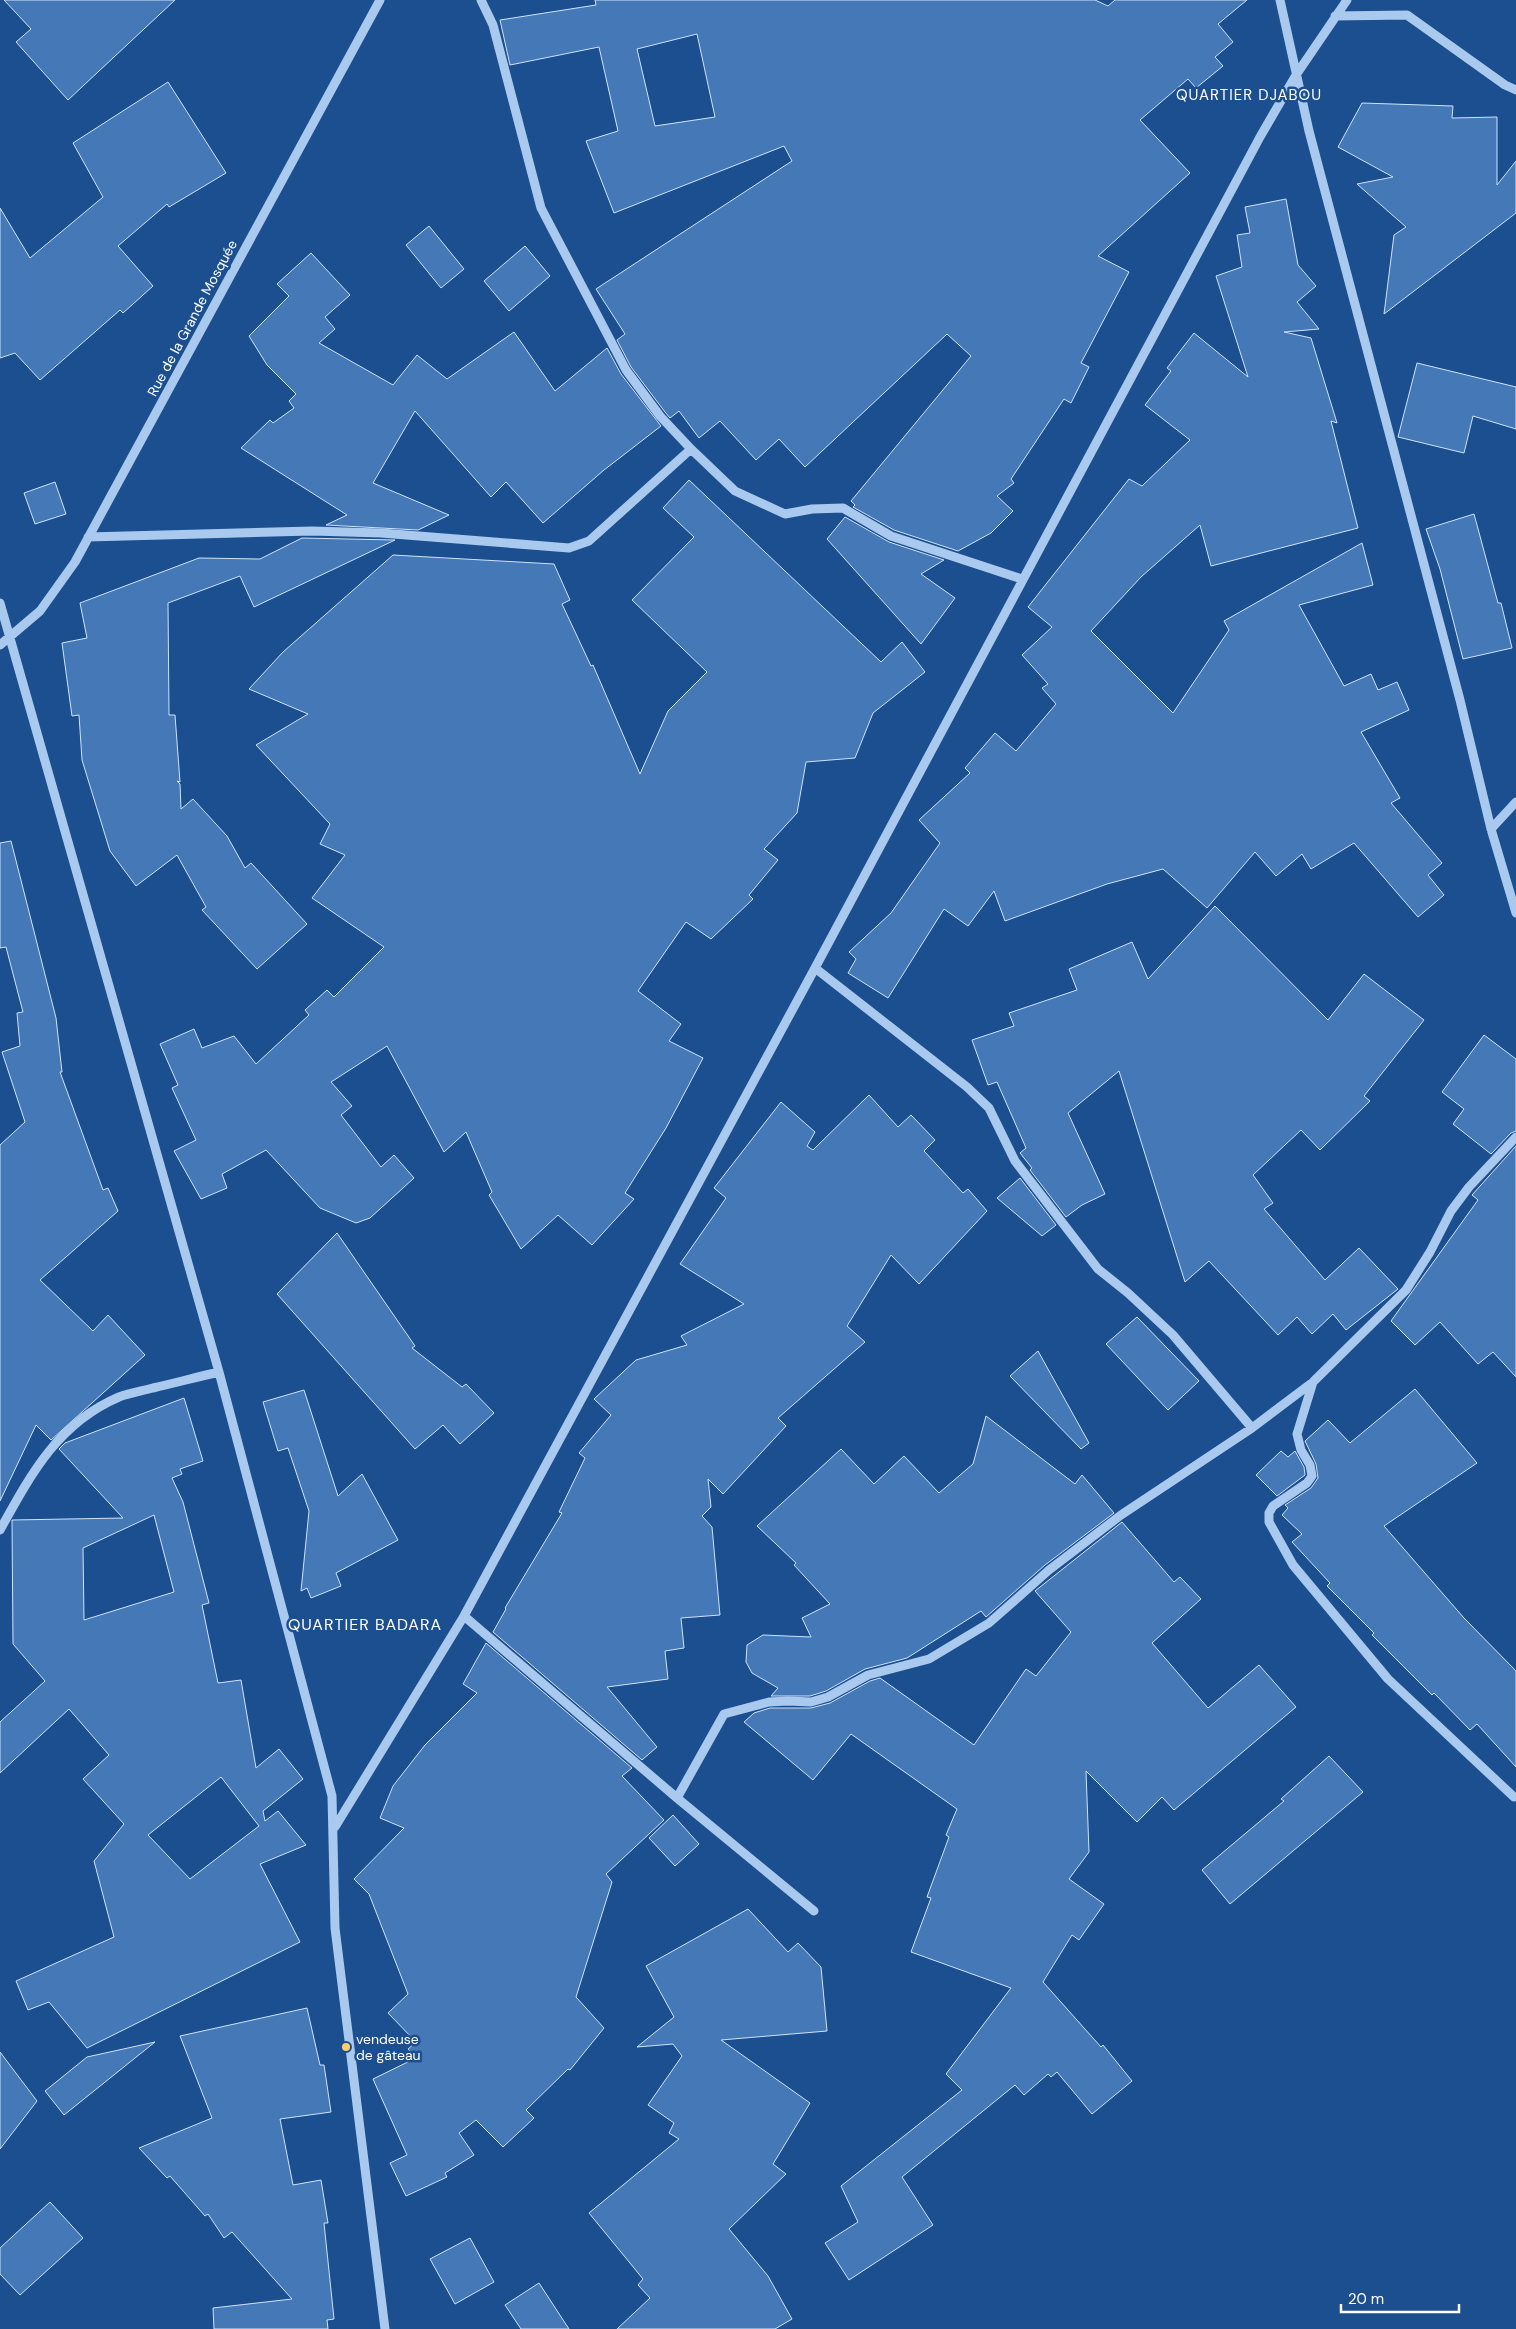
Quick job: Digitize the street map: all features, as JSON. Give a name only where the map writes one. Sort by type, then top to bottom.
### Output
[{"type":"street","name":"Rue de la Grande Mosquée","points":[[0,645],[40,611],[75,562],[380,0]]},
{"type":"street","points":[[481,0],[493,26],[541,208],[626,370],[660,416],[691,449],[736,491],[785,514],[812,509],[843,508],[890,536],[1022,579]]},
{"type":"street","points":[[1280,0],[1296,75],[1492,829],[1516,913]]},
{"type":"street","points":[[335,1827],[464,1616],[815,968],[1260,137],[1296,75],[1346,0]]},
{"type":"street","points":[[1335,16],[1407,15],[1505,85],[1516,90]]},
{"type":"street","points":[[88,537],[312,530],[381,533],[569,548],[589,541],[691,449]]},
{"type":"street","points":[[0,603],[219,1372],[332,1796],[335,1827],[335,1928],[385,2329]]},
{"type":"street","points":[[1492,829],[1516,802]]},
{"type":"street","points":[[815,968],[967,1087],[989,1108],[1016,1161],[1098,1268],[1173,1335],[1252,1428]]},
{"type":"street","points":[[677,1798],[724,1714],[769,1702],[788,1700],[811,1702],[828,1697],[868,1674],[929,1659],[989,1623],[1049,1570],[1121,1515],[1252,1428],[1313,1382],[1406,1290],[1430,1252],[1451,1211],[1469,1187],[1516,1137]]},
{"type":"street","points":[[0,1530],[20,1495],[55,1442],[77,1421],[95,1409],[121,1396],[219,1372]]},
{"type":"street","points":[[1313,1382],[1297,1434],[1300,1450],[1310,1465],[1312,1476],[1307,1483],[1273,1506],[1269,1522],[1292,1565],[1388,1679],[1514,1796]]},
{"type":"street","points":[[464,1616],[677,1798],[814,1911]]},
{"type":"building","points":[[4,0],[175,0],[68,100],[16,42],[31,29]]},
{"type":"building","points":[[595,0],[1095,0],[1108,6],[1115,0],[1247,0],[1218,24],[1233,42],[1215,57],[1223,66],[1196,88],[1188,79],[1140,120],[1190,173],[1098,256],[1129,272],[1081,363],[1089,367],[1071,403],[1064,399],[1011,479],[1014,483],[997,496],[1013,511],[991,533],[958,551],[894,530],[853,507],[855,505],[851,501],[971,356],[947,334],[805,467],[779,439],[756,460],[720,421],[699,438],[679,411],[670,418],[631,367],[617,340],[625,334],[596,289],[792,161],[784,146],[614,213],[586,141],[618,131],[599,47],[510,65],[500,20],[596,5]],"holes":[[[697,34],[715,117],[655,126],[637,49]]]},
{"type":"building","points":[[168,82],[226,173],[169,207],[167,204],[118,246],[153,286],[123,313],[120,310],[40,380],[15,353],[0,358],[0,208],[30,258],[103,197],[73,143]]},
{"type":"building","points":[[1362,103],[1453,106],[1452,118],[1497,117],[1497,185],[1516,161],[1516,213],[1384,314],[1394,235],[1406,227],[1357,184],[1393,177],[1338,147]]},
{"type":"building","points":[[1286,199],[1298,265],[1316,286],[1297,302],[1319,329],[1284,332],[1311,338],[1337,423],[1331,421],[1358,528],[1211,566],[1200,525],[1141,577],[1091,631],[1173,713],[1229,630],[1224,621],[1362,543],[1373,585],[1299,605],[1344,686],[1371,674],[1378,690],[1397,682],[1409,710],[1361,732],[1400,798],[1391,803],[1442,863],[1428,875],[1444,895],[1418,917],[1354,843],[1311,869],[1302,854],[1276,876],[1255,852],[1207,908],[1163,869],[1107,884],[1005,921],[994,891],[968,926],[944,909],[888,998],[848,973],[856,959],[849,952],[891,913],[940,843],[919,820],[970,773],[965,768],[995,733],[1016,751],[1056,704],[1042,688],[1048,684],[1022,655],[1052,627],[1028,607],[1129,479],[1142,486],[1190,440],[1145,405],[1171,371],[1167,368],[1194,333],[1248,377],[1216,276],[1242,267],[1237,235],[1250,233],[1245,207]]},
{"type":"building","points":[[429,226],[464,269],[441,288],[406,245]]},
{"type":"building","points":[[525,246],[550,276],[509,311],[484,281]]},
{"type":"building","points":[[311,253],[350,295],[325,317],[335,329],[319,343],[393,385],[417,355],[447,379],[514,332],[555,391],[607,348],[621,374],[661,426],[604,470],[543,523],[506,482],[491,497],[415,411],[373,483],[449,515],[418,530],[326,525],[347,515],[241,448],[270,420],[273,423],[294,408],[289,401],[296,394],[267,365],[249,336],[289,296],[277,284]]},
{"type":"building","points":[[1417,363],[1516,387],[1516,429],[1473,416],[1464,453],[1398,437]]},
{"type":"building","points":[[689,480],[881,662],[902,642],[925,672],[873,713],[855,758],[806,762],[797,813],[764,849],[778,860],[749,895],[753,899],[711,939],[686,922],[638,991],[681,1024],[669,1041],[703,1058],[666,1128],[625,1193],[634,1199],[592,1245],[558,1215],[521,1249],[489,1195],[492,1192],[466,1132],[444,1152],[387,1046],[331,1082],[352,1106],[341,1115],[381,1167],[394,1155],[414,1178],[370,1218],[356,1223],[320,1208],[266,1150],[222,1174],[227,1188],[201,1199],[174,1151],[196,1140],[172,1088],[178,1085],[160,1044],[194,1029],[202,1048],[234,1036],[256,1064],[309,1015],[305,1010],[327,990],[334,997],[384,947],[312,898],[345,855],[320,844],[330,824],[256,745],[308,714],[249,689],[283,652],[393,555],[554,564],[570,600],[562,604],[591,666],[593,665],[640,774],[668,711],[707,672],[632,600],[694,537],[663,508]]},
{"type":"building","points":[[55,482],[66,514],[35,524],[24,493]]},
{"type":"building","points":[[1474,514],[1498,603],[1501,603],[1512,648],[1463,659],[1440,569],[1426,529]]},
{"type":"building","points":[[845,517],[889,542],[944,560],[921,574],[955,598],[921,644],[827,539]]},
{"type":"building","points":[[302,538],[395,540],[254,607],[240,576],[168,603],[169,715],[175,715],[180,782],[177,781],[180,784],[181,809],[193,799],[227,836],[245,868],[251,863],[307,924],[257,969],[202,910],[206,907],[177,855],[136,886],[110,851],[82,760],[79,715],[72,716],[62,643],[87,638],[80,603],[199,558],[260,559]]},
{"type":"building","points":[[11,841],[56,1018],[62,1072],[60,1072],[103,1190],[108,1188],[118,1211],[40,1280],[93,1331],[108,1315],[145,1355],[51,1440],[36,1425],[0,1501],[0,1145],[25,1122],[2,1052],[20,1046],[17,1013],[23,1012],[6,947],[0,948],[0,843]]},
{"type":"building","points":[[1215,906],[1328,1020],[1364,974],[1424,1020],[1364,1096],[1370,1101],[1320,1150],[1301,1130],[1253,1175],[1273,1203],[1264,1209],[1325,1280],[1359,1248],[1398,1289],[1346,1330],[1333,1314],[1312,1334],[1297,1317],[1278,1335],[1209,1261],[1185,1282],[1119,1071],[1068,1113],[1105,1194],[1082,1205],[1066,1217],[1030,1170],[1032,1168],[1020,1153],[1026,1148],[997,1082],[988,1085],[972,1040],[1014,1026],[1009,1013],[1077,990],[1069,969],[1132,942],[1148,979]]},
{"type":"building","points":[[1484,1035],[1516,1059],[1516,1131],[1511,1133],[1491,1154],[1453,1124],[1464,1109],[1442,1092]]},
{"type":"building","points":[[869,1095],[898,1127],[911,1115],[935,1140],[924,1151],[963,1193],[968,1189],[987,1211],[919,1284],[891,1255],[847,1326],[865,1342],[778,1418],[786,1426],[723,1494],[708,1479],[711,1507],[702,1516],[712,1527],[720,1615],[681,1618],[684,1648],[665,1651],[668,1679],[607,1687],[657,1747],[642,1760],[493,1632],[505,1608],[562,1513],[559,1512],[585,1458],[579,1453],[611,1415],[594,1399],[636,1360],[687,1345],[681,1336],[744,1304],[680,1264],[726,1198],[714,1188],[781,1102],[815,1132],[807,1146],[813,1150]]},
{"type":"building","points":[[1516,1146],[1516,1377],[1493,1352],[1478,1364],[1440,1322],[1415,1345],[1391,1321],[1478,1200],[1472,1195]]},
{"type":"building","points":[[1020,1178],[1056,1225],[1042,1236],[997,1198]]},
{"type":"building","points":[[337,1233],[415,1346],[412,1348],[462,1387],[466,1384],[494,1413],[460,1444],[443,1425],[415,1449],[277,1294]]},
{"type":"building","points":[[1137,1317],[1199,1381],[1168,1410],[1106,1344]]},
{"type":"building","points":[[1038,1351],[1089,1443],[1081,1449],[1010,1376]]},
{"type":"building","points":[[1415,1389],[1477,1463],[1384,1526],[1464,1618],[1516,1671],[1516,1767],[1477,1724],[1470,1730],[1434,1693],[1432,1695],[1372,1635],[1374,1633],[1327,1586],[1330,1583],[1292,1542],[1302,1534],[1282,1515],[1288,1508],[1285,1505],[1311,1488],[1318,1478],[1316,1464],[1305,1441],[1328,1420],[1350,1443]]},
{"type":"building","points":[[304,1390],[338,1496],[362,1474],[398,1540],[336,1573],[341,1586],[311,1598],[307,1588],[301,1591],[309,1511],[288,1448],[278,1451],[263,1402]]},
{"type":"building","points":[[184,1398],[203,1461],[180,1469],[182,1474],[172,1478],[183,1502],[209,1603],[202,1605],[218,1683],[241,1680],[256,1768],[279,1749],[303,1779],[263,1811],[265,1821],[278,1811],[306,1845],[260,1864],[300,1942],[87,2048],[49,2002],[28,2010],[16,1981],[114,1937],[94,1861],[124,1824],[83,1779],[109,1755],[69,1709],[0,1773],[0,1722],[45,1681],[13,1644],[12,1520],[123,1518],[59,1449],[65,1443]],"holes":[[[154,1515],[174,1592],[84,1620],[83,1548]],[[221,1777],[259,1826],[190,1879],[148,1835]]]},
{"type":"building","points":[[986,1416],[1075,1484],[1082,1475],[1114,1513],[1045,1565],[986,1617],[981,1611],[907,1658],[865,1669],[826,1691],[810,1696],[771,1696],[778,1688],[752,1673],[746,1662],[747,1645],[763,1635],[811,1637],[802,1618],[830,1604],[794,1565],[796,1563],[757,1526],[841,1449],[874,1484],[904,1456],[939,1493],[973,1464]]},
{"type":"building","points":[[1281,1451],[1288,1457],[1295,1451],[1304,1467],[1305,1475],[1277,1496],[1256,1475]]},
{"type":"building","points":[[1122,1522],[1174,1582],[1180,1577],[1201,1599],[1152,1643],[1208,1708],[1259,1665],[1296,1707],[1174,1810],[1162,1797],[1137,1822],[1086,1771],[1089,1852],[1069,1879],[1104,1904],[1079,1940],[1072,1935],[1043,1982],[1101,2047],[1103,2045],[1132,2081],[1092,2114],[1057,2072],[1051,2077],[1048,2074],[1024,2095],[1015,2085],[902,2177],[933,2225],[849,2280],[825,2243],[858,2222],[841,2186],[962,2090],[946,2074],[1011,1988],[911,1952],[931,1898],[927,1897],[949,1837],[946,1835],[957,1809],[851,1734],[813,1780],[744,1722],[754,1713],[770,1708],[811,1708],[830,1703],[870,1681],[880,1678],[974,1745],[1026,1669],[1036,1676],[1071,1632],[1035,1591]]},
{"type":"building","points":[[486,1643],[632,1768],[622,1776],[664,1820],[606,1874],[612,1882],[576,1997],[604,2028],[570,2070],[568,2069],[526,2110],[534,2118],[503,2147],[476,2120],[459,2133],[474,2155],[445,2173],[447,2177],[406,2196],[390,2163],[407,2155],[373,2079],[416,2058],[408,2049],[416,2042],[388,2013],[408,1994],[369,1894],[354,1879],[404,1828],[380,1818],[393,1786],[425,1745],[477,1693],[463,1684]]},
{"type":"building","points":[[1329,1756],[1363,1792],[1230,1904],[1202,1870],[1284,1801],[1281,1799]]},
{"type":"building","points":[[673,1815],[699,1844],[675,1866],[649,1838]]},
{"type":"building","points":[[748,1909],[788,1952],[798,1943],[821,1967],[827,2031],[721,2040],[810,2103],[773,2164],[786,2174],[729,2229],[768,2276],[792,2319],[775,2329],[617,2329],[650,2298],[638,2285],[643,2279],[589,2213],[679,2139],[669,2133],[674,2123],[648,2105],[682,2056],[673,2044],[637,2047],[674,2017],[646,1966]]},
{"type":"building","points":[[307,2008],[320,2065],[324,2065],[331,2112],[280,2119],[293,2185],[321,2180],[328,2223],[324,2223],[334,2319],[327,2320],[328,2329],[214,2329],[213,2308],[292,2299],[232,2232],[224,2238],[208,2214],[205,2216],[170,2176],[167,2178],[139,2148],[212,2118],[180,2036]]},
{"type":"building","points":[[155,2042],[64,2115],[45,2091],[87,2057]]},
{"type":"building","points":[[0,2052],[37,2101],[0,2149]]},
{"type":"building","points":[[50,2202],[83,2238],[20,2295],[0,2274],[0,2248]]},
{"type":"building","points":[[470,2238],[494,2282],[455,2304],[430,2259]]},
{"type":"building","points":[[539,2283],[569,2329],[521,2329],[505,2305]]},
{"type":"place","name":"vendeuse de gâteau","points":[[346,2047]]},
{"type":"district","name":"QUARTIER DJABOU","points":[[1249,95]]},
{"type":"district","name":"QUARTIER BADARA","points":[[365,1624]]}]
